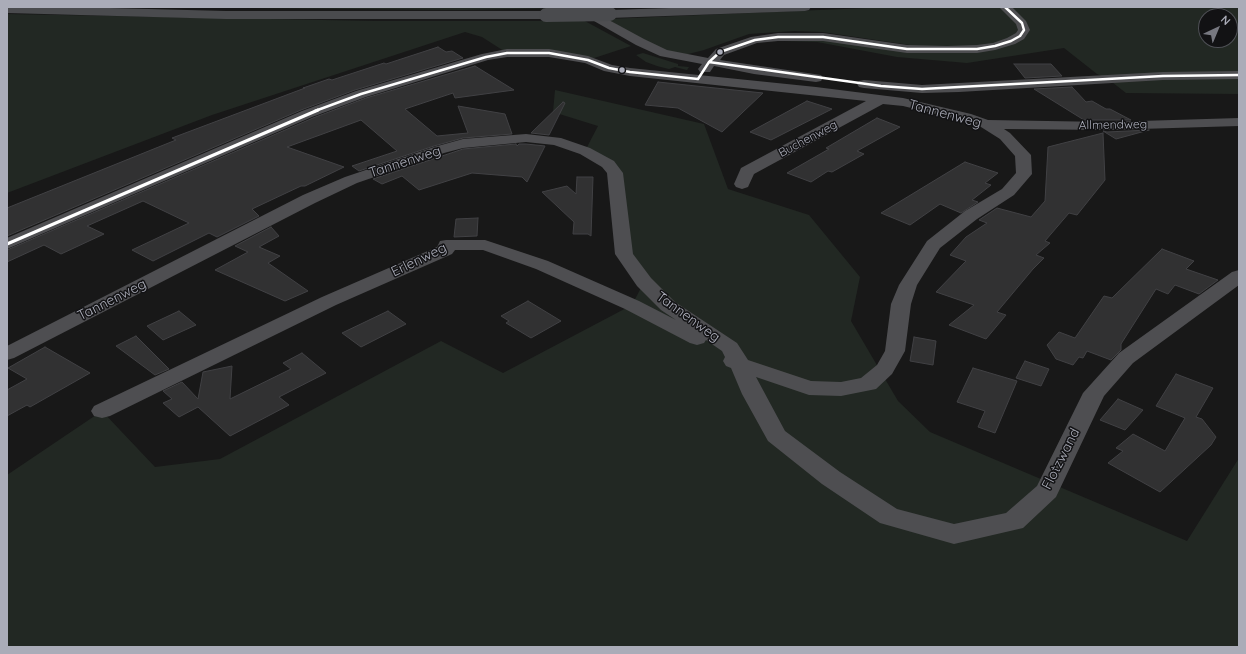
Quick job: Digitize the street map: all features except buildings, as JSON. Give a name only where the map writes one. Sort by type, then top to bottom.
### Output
[{"type":"highway","points":[[7,9],[226,15],[546,15],[805,7]]},
{"type":"street","points":[[577,7],[664,53],[709,62],[881,86],[922,89],[959,88],[1163,76],[1239,75]]},
{"type":"street","points":[[698,79],[709,62],[720,52],[755,40],[778,37],[823,37],[907,49],[947,50],[995,46],[1011,41],[1020,36],[1024,30],[1022,23],[1005,7]]},
{"type":"street","name":"Tannenweg","points":[[7,244],[307,114],[361,94],[486,57],[507,53],[549,53],[588,60],[609,68],[630,72],[903,102],[959,115],[986,124],[1005,136],[1023,155],[1024,174],[1008,192],[971,215],[934,245],[908,285],[901,304],[894,350],[885,369],[868,384],[841,390],[808,388],[740,364],[730,347],[668,306],[644,282],[624,254],[615,173],[608,164],[585,151],[556,141],[526,138],[463,144],[439,150],[351,180],[309,199],[7,354]]},
{"type":"street","name":"Buchenweg","points":[[742,184],[747,171],[881,99]]},
{"type":"street","name":"Allmendweg","points":[[986,124],[1107,126],[1239,122]]},
{"type":"street","name":"Erlenweg","points":[[102,411],[329,301],[446,250],[446,245],[485,245],[542,265],[671,324],[721,355],[740,364]]},
{"type":"street","name":"Flotzwand","points":[[740,364],[752,394],[776,436],[831,478],[889,516],[954,534],[1014,521],[1047,491],[1094,393],[1126,358],[1239,276]]},
{"type":"shaded area","points":[[139,7],[565,7],[567,8],[460,10]]},
{"type":"shaded area","points":[[890,7],[1239,7],[1239,94],[1126,93],[1108,79],[1097,74],[1064,48],[967,63],[897,57],[817,42],[783,41],[800,38],[861,44],[910,45],[822,32],[794,31],[749,34],[704,50],[684,55],[667,51],[627,32],[608,19]]},
{"type":"shaded area","points":[[7,14],[376,21],[583,20],[631,46],[588,60],[507,53],[482,37],[465,32],[212,115],[7,193]]},
{"type":"shaded area","points":[[643,53],[678,64],[678,66],[689,67],[687,70],[675,67],[669,69],[657,66],[646,62],[636,55]]},
{"type":"shaded area","points":[[555,90],[704,124],[728,189],[809,215],[860,277],[851,321],[898,401],[930,432],[1187,541],[1239,458],[1239,647],[7,647],[7,475],[102,411],[155,467],[220,459],[441,341],[503,373],[632,305],[644,282],[624,254],[615,173],[585,151],[598,126],[553,112]]},
{"type":"transit line","points":[[7,244],[307,114],[361,94],[486,57],[507,53],[549,53],[588,60],[609,68],[630,72],[698,79],[709,62],[720,52],[755,40],[778,37],[823,37],[907,49],[977,49],[995,46],[1011,41],[1020,36],[1024,30],[1022,23],[1005,7]]},
{"type":"transit line","points":[[709,62],[881,86],[922,89],[1163,76],[1239,75]]}]
